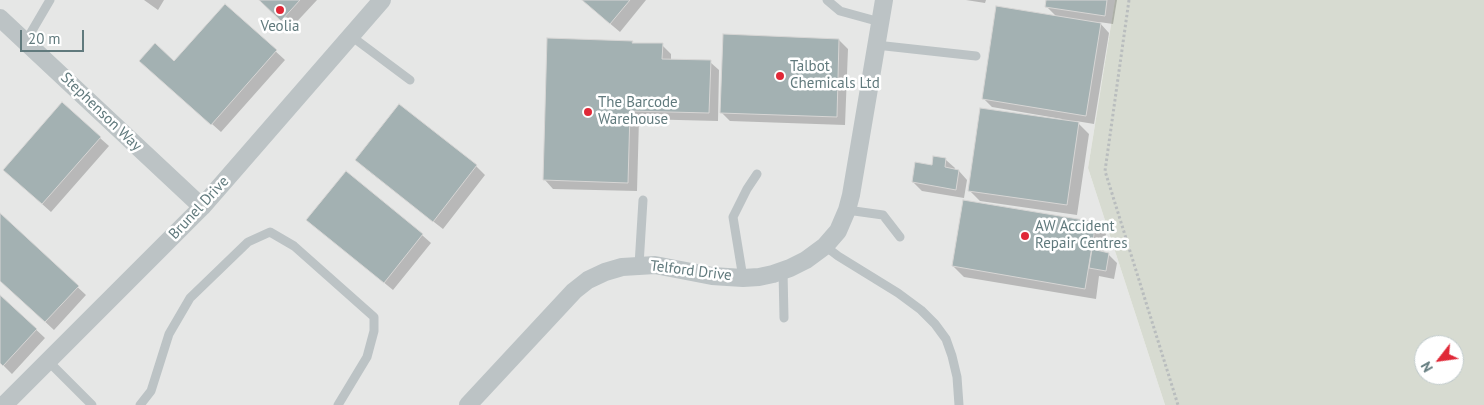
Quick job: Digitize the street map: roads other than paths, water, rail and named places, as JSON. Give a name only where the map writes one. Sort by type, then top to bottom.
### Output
[{"type":"street","name":"Brunel Drive","points":[[4,405],[202,207],[382,0]]},
{"type":"street","name":"Telford Drive","points":[[468,405],[574,291],[588,280],[605,272],[639,265],[712,276],[743,278],[783,271],[806,260],[826,246],[838,231],[851,195],[884,0]]},
{"type":"street","name":"Stephenson Way","points":[[0,18],[202,207]]},
{"type":"lane","points":[[26,41],[50,0]]},
{"type":"lane","points":[[827,0],[840,11],[880,22]]},
{"type":"lane","points":[[351,36],[410,80]]},
{"type":"lane","points":[[876,45],[976,56]]},
{"type":"lane","points":[[743,278],[733,217],[747,188],[757,174]]},
{"type":"lane","points":[[639,265],[642,200]]},
{"type":"lane","points":[[847,210],[883,215],[900,237]]},
{"type":"lane","points":[[140,405],[151,391],[169,334],[190,298],[248,242],[270,232],[294,246],[374,317],[374,332],[367,357],[338,405]]},
{"type":"lane","points":[[826,246],[838,256],[898,293],[921,310],[935,324],[946,339],[952,356],[957,377],[959,405]]},
{"type":"lane","points":[[783,271],[784,318]]},
{"type":"lane","points":[[48,361],[92,405]]},
{"type":"place","name":"Veolia","points":[[280,10]]},
{"type":"place","name":"Talbot Chemicals Ltd","points":[[780,76]]},
{"type":"place","name":"The Barcode Warehouse","points":[[588,112]]},
{"type":"place","name":"AW Accident Repair Centres","points":[[1025,236]]}]
